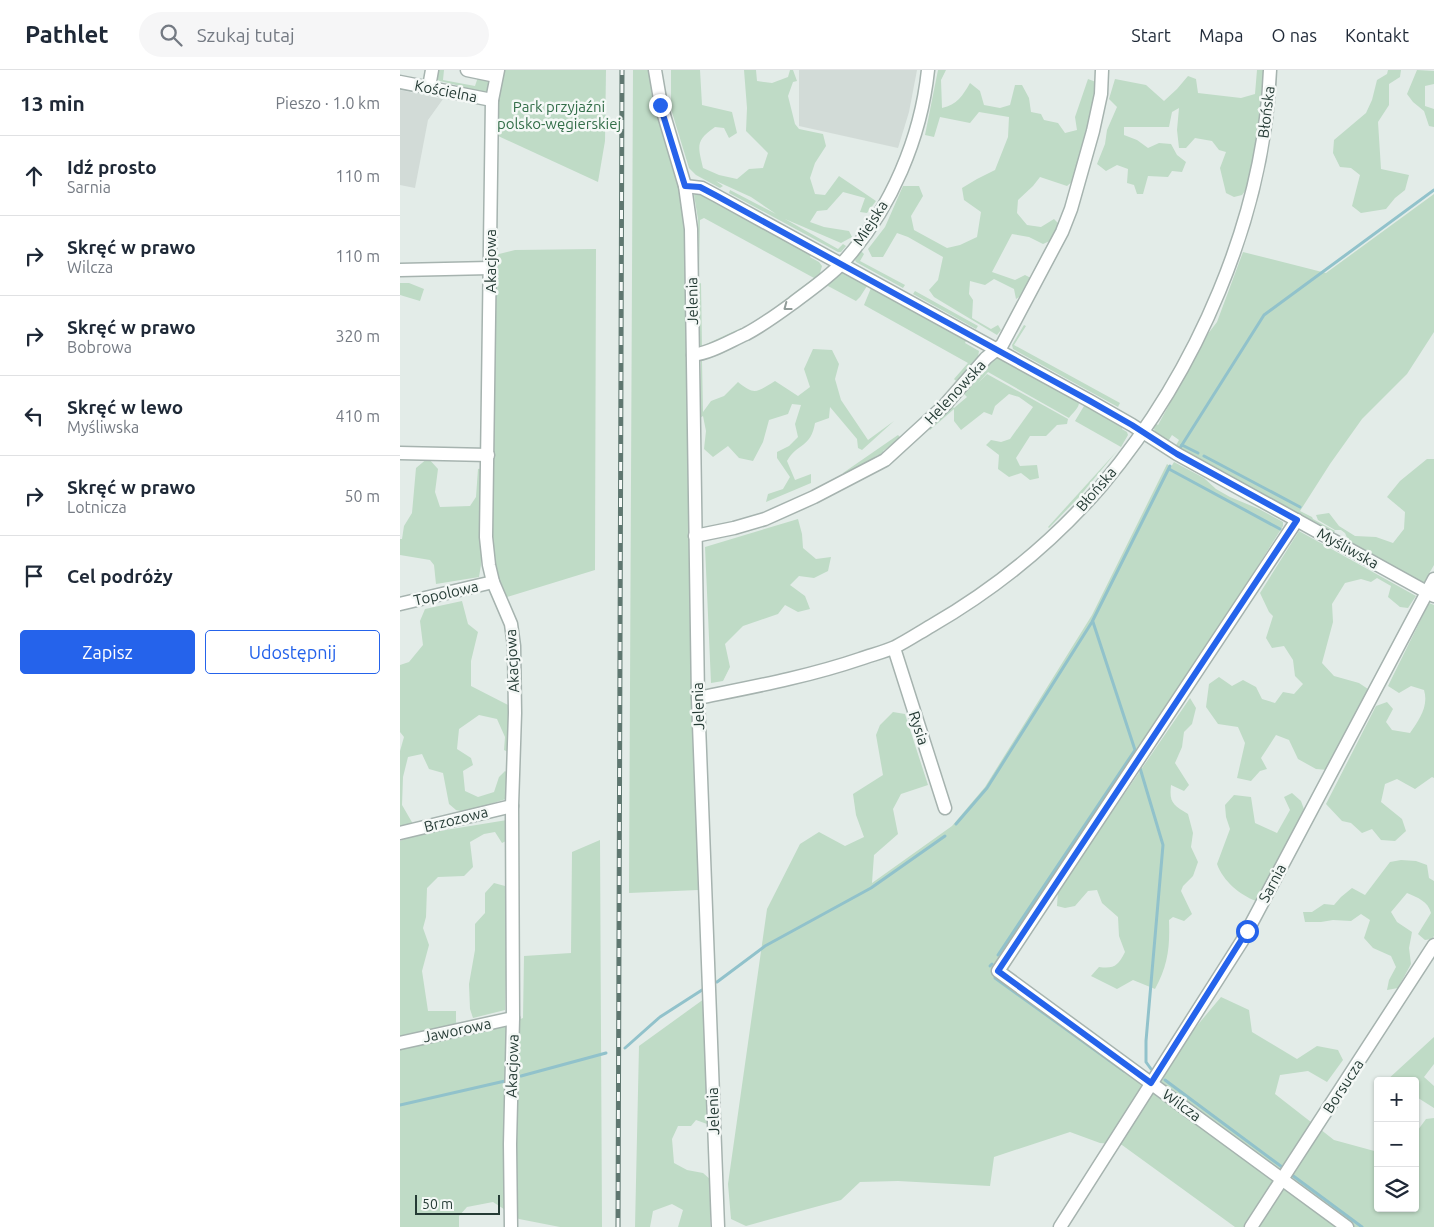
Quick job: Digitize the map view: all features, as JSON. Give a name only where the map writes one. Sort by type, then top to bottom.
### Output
[{"type":"street","points":[[429,87],[432,70]]},
{"type":"street","points":[[467,70],[497,73]]},
{"type":"street","name":"Jelenia","points":[[655,70],[660,105],[685,186],[691,229],[698,698],[718,1227]]},
{"type":"street","name":"Miejska","points":[[693,355],[704,353],[735,339],[771,319],[808,292],[841,264],[875,219],[895,183],[916,130],[928,70]]},
{"type":"street","name":"Helenowska","points":[[695,536],[765,519],[820,494],[884,460],[944,406],[986,358],[1003,344],[1062,232],[1071,209],[1093,131],[1101,94],[1102,70]]},
{"type":"street","name":"Błońska","points":[[698,698],[823,672],[894,648],[958,610],[1011,573],[1059,530],[1102,484],[1143,432],[1180,370],[1205,323],[1234,255],[1253,190],[1264,135],[1270,70]]},
{"type":"street","name":"Akacjowa","points":[[497,73],[492,100],[486,537],[493,582],[511,624],[514,646],[511,1227]]},
{"type":"street","name":"Kościelna","points":[[400,82],[492,100]]},
{"type":"street","name":"Myśliwska","points":[[685,186],[703,188],[1143,432],[1177,454],[1430,593]]},
{"type":"street","points":[[400,270],[490,268]]},
{"type":"street","points":[[400,453],[488,455]]},
{"type":"street","name":"Wilcza","points":[[1297,520],[998,971],[1347,1227]]},
{"type":"street","name":"Sarnia","points":[[1060,1227],[1242,941],[1430,593],[1434,579]]},
{"type":"street","name":"Topolowa","points":[[400,604],[493,582]]},
{"type":"street","name":"Rysia","points":[[894,648],[945,808]]},
{"type":"street","name":"Brzozowa","points":[[400,833],[512,806]]},
{"type":"street","name":"Borsucza","points":[[1251,1227],[1434,945]]},
{"type":"street","name":"Jaworowa","points":[[400,1042],[513,1018]]},
{"type":"shaded area","points":[[799,70],[917,70],[909,112],[898,148],[799,126]]},
{"type":"shaded area","points":[[400,90],[443,99],[428,120],[415,188],[400,185]]},
{"type":"green space","points":[[436,70],[444,70],[443,80],[475,86],[478,77],[490,78],[487,92],[462,89],[460,86],[436,80]]},
{"type":"green space","name":"Park przyjaźni polsko-węgierskiej","points":[[503,70],[606,70],[605,141],[598,182],[496,135],[495,103]]},
{"type":"green space","points":[[633,70],[649,70],[652,96],[678,178],[684,206],[687,278],[688,459],[698,890],[629,893]]},
{"type":"green space","points":[[671,70],[700,70],[702,105],[732,112],[737,133],[729,138],[724,128],[715,127],[701,140],[699,149],[703,168],[719,175],[737,179],[749,169],[763,168],[768,153],[746,131],[747,108],[744,70],[756,70],[757,81],[772,83],[788,77],[790,70],[793,70],[797,81],[793,82],[788,96],[795,124],[799,129],[823,134],[826,146],[815,163],[810,178],[815,194],[825,195],[839,176],[876,201],[867,213],[860,212],[865,198],[843,192],[827,210],[817,211],[810,222],[824,227],[849,231],[852,237],[841,243],[785,219],[838,249],[843,244],[846,246],[841,252],[729,193],[730,190],[776,214],[751,197],[716,181],[723,186],[720,188],[696,175],[689,168],[671,109]]},
{"type":"green space","points":[[938,70],[946,70],[941,80],[942,108],[956,102],[970,83],[980,91],[984,105],[1000,108],[1010,105],[1015,85],[1022,85],[1029,98],[1031,112],[1041,114],[1044,120],[1058,123],[1065,133],[1077,130],[1075,117],[1088,79],[1096,82],[1086,139],[1074,180],[1067,186],[1040,177],[1018,200],[1017,213],[1027,225],[1041,227],[1054,219],[1059,224],[1052,240],[1043,244],[1029,237],[1012,234],[992,272],[1015,280],[1025,275],[1031,278],[1026,293],[1016,299],[1014,289],[994,279],[985,285],[970,281],[969,294],[973,300],[972,318],[991,329],[998,325],[1001,330],[997,335],[934,297],[929,290],[938,280],[943,257],[908,237],[897,233],[883,257],[872,257],[868,249],[885,227],[903,186],[919,186],[923,196],[911,216],[914,230],[947,248],[960,245],[977,237],[981,212],[964,200],[962,188],[995,170],[1008,137],[1009,117],[979,112],[970,123],[940,117],[934,137],[925,135]]},
{"type":"green space","points":[[1257,70],[1264,70],[1263,104],[1248,187],[1242,195],[1234,197],[1226,193],[1220,168],[1226,152],[1219,150],[1212,141],[1195,138],[1186,148],[1179,148],[1177,130],[1179,108],[1172,112],[1169,127],[1124,127],[1124,135],[1137,140],[1148,148],[1159,143],[1171,144],[1177,155],[1186,162],[1182,172],[1172,171],[1168,177],[1148,176],[1143,194],[1137,194],[1134,185],[1127,183],[1128,169],[1117,165],[1106,171],[1097,164],[1105,144],[1107,130],[1117,107],[1109,99],[1115,79],[1146,85],[1164,101],[1188,76],[1196,79],[1198,93],[1241,98],[1255,94]]},
{"type":"green space","points":[[1388,70],[1401,70],[1400,77],[1389,84],[1389,105],[1378,122],[1381,169],[1409,175],[1405,190],[1386,209],[1361,213],[1352,206],[1360,175],[1351,168],[1340,167],[1333,153],[1334,140],[1366,113],[1372,100],[1377,80],[1387,74]]},
{"type":"green space","points":[[1417,70],[1434,71],[1434,84],[1425,86],[1425,106],[1434,109],[1434,127],[1429,126],[1424,111],[1407,94]]},
{"type":"green space","points":[[698,193],[812,254],[810,257],[822,266],[820,273],[822,276],[779,307],[778,305],[814,278],[704,218],[700,220],[699,277],[698,219],[694,195]]},
{"type":"green space","points":[[1434,194],[1434,332],[1407,374],[1362,419],[1300,511],[1335,531],[1333,534],[1175,447],[1179,440],[1172,435],[1167,443],[1157,434],[1154,429],[1155,423],[1158,425],[1207,335],[1217,322],[1243,252],[1326,273]]},
{"type":"green space","points":[[596,249],[595,570],[507,597],[494,565],[491,536],[496,320],[495,255],[515,250]]},
{"type":"green space","points":[[861,251],[864,254],[860,261],[905,285],[903,288],[856,262],[855,260]]},
{"type":"green space","points":[[839,272],[845,272],[866,284],[867,286],[856,301],[828,286],[824,287],[806,302],[805,300]]},
{"type":"green space","points":[[400,283],[409,283],[424,289],[420,301],[400,295]]},
{"type":"green space","points":[[701,283],[702,346],[741,328],[742,330],[701,349],[699,341],[699,284]]},
{"type":"green space","points":[[871,288],[967,339],[965,343],[979,351],[978,357],[956,381],[954,379],[968,363],[864,305]]},
{"type":"green space","points":[[915,291],[978,326],[976,329],[913,294]]},
{"type":"green space","points":[[1024,325],[1026,326],[1014,345],[1120,403],[1118,407],[1013,349],[1012,345]]},
{"type":"green space","points":[[742,340],[744,342],[702,361],[703,412],[711,401],[724,396],[738,382],[752,391],[756,391],[775,381],[798,396],[810,387],[804,369],[813,349],[832,350],[839,364],[835,379],[841,400],[868,440],[894,421],[862,450],[858,448],[857,439],[830,407],[829,418],[815,423],[810,437],[787,461],[795,480],[811,474],[811,483],[766,502],[768,494],[783,489],[790,477],[777,458],[777,452],[789,446],[798,437],[795,424],[801,405],[792,404],[788,414],[769,420],[763,442],[753,461],[739,458],[728,446],[713,457],[704,449],[706,431],[703,416],[700,418],[701,357]]},
{"type":"green space","points":[[996,358],[1001,358],[1079,401],[1077,408],[1069,418],[988,372],[978,383],[987,374],[1068,419],[1067,424],[1057,425],[1046,436],[1030,436],[1016,458],[1020,466],[1037,465],[1039,478],[1030,480],[1021,473],[1009,477],[998,469],[999,455],[986,445],[991,440],[1001,442],[1010,439],[1033,407],[1019,397],[1009,394],[995,406],[992,415],[984,412],[961,430],[954,421],[954,409],[930,430],[928,427],[952,406],[954,408],[967,397],[963,393],[989,362]]},
{"type":"green space","points":[[1086,405],[1124,426],[1122,429],[1128,435],[1121,447],[1075,421]]},
{"type":"green space","points":[[898,435],[901,438],[883,451],[886,455],[880,459],[878,455],[845,476],[843,473]]},
{"type":"green space","points":[[1117,451],[1079,497],[1049,528],[1048,527]]},
{"type":"green space","points":[[428,458],[438,469],[435,492],[440,507],[470,506],[476,497],[478,469],[484,468],[479,577],[436,584],[434,565],[430,560],[400,555],[400,539],[402,539],[404,526],[412,513],[416,468]]},
{"type":"green space","points":[[1427,459],[1434,459],[1434,565],[1423,584],[1344,540],[1348,540],[1345,533],[1341,530],[1335,530],[1318,520],[1316,515],[1329,513],[1339,526],[1355,536],[1376,537],[1393,543],[1404,529],[1405,512],[1387,497],[1400,481]]},
{"type":"green space","points":[[1174,462],[1204,478],[1216,489],[1230,497],[1259,509],[1283,522],[1283,526],[1140,754],[998,968],[1153,1087],[1185,1040],[1221,997],[1249,1010],[1252,1032],[1297,1059],[1317,1046],[1338,1050],[1343,1060],[1327,1082],[1308,1071],[1280,1075],[1275,1094],[1334,1140],[1374,1151],[1374,1212],[1419,1212],[1419,1129],[1426,1119],[1434,1118],[1434,1227],[1235,1227],[1122,1145],[1100,1143],[1070,1132],[994,1157],[990,1186],[898,1181],[860,1182],[841,1200],[746,1226],[731,1219],[728,1184],[767,909],[800,844],[819,832],[845,846],[864,837],[856,815],[853,794],[883,775],[876,735],[880,725],[893,712],[905,714],[928,785],[901,794],[893,809],[898,834],[874,855],[872,883],[952,826],[985,787],[1092,615],[1167,464],[1171,467]]},
{"type":"green space","points":[[798,519],[803,548],[816,559],[831,557],[828,571],[814,578],[799,576],[790,585],[805,596],[810,609],[798,612],[785,605],[778,614],[743,626],[725,644],[730,667],[723,681],[711,683],[705,547]]},
{"type":"green space","points":[[1299,531],[1416,596],[1408,608],[1400,607],[1388,597],[1391,586],[1377,578],[1371,582],[1361,579],[1345,583],[1332,604],[1333,622],[1322,663],[1334,676],[1359,683],[1368,689],[1328,770],[1316,769],[1298,759],[1289,740],[1276,735],[1261,758],[1267,769],[1260,771],[1251,781],[1237,778],[1245,743],[1238,727],[1218,724],[1206,707],[1209,684],[1219,677],[1232,686],[1243,680],[1256,687],[1262,699],[1275,703],[1283,692],[1294,694],[1303,684],[1295,676],[1293,660],[1284,646],[1272,648],[1266,638],[1273,616],[1269,612],[1260,593]]},
{"type":"green space","points":[[462,601],[468,624],[478,632],[471,661],[471,686],[510,706],[508,752],[504,750],[505,737],[497,719],[479,715],[459,729],[457,749],[471,758],[473,765],[463,771],[465,791],[478,797],[494,792],[499,777],[505,771],[511,776],[509,798],[465,812],[456,810],[449,804],[443,773],[429,769],[422,754],[408,757],[403,777],[402,805],[413,824],[400,828],[400,751],[404,737],[400,732],[400,665],[409,662],[423,645],[420,621],[425,609]]},
{"type":"green space","points":[[1429,603],[1434,605],[1434,778],[1432,777],[1415,789],[1397,779],[1385,784],[1381,802],[1402,819],[1406,831],[1395,841],[1381,840],[1372,829],[1362,833],[1351,823],[1342,821],[1326,804],[1376,706],[1387,702],[1393,709],[1386,722],[1392,730],[1410,733],[1420,718],[1425,702],[1424,690],[1411,686],[1399,693],[1388,686]]},
{"type":"green space","points":[[1190,698],[1196,708],[1192,724],[1184,732],[1182,747],[1175,763],[1189,785],[1184,791],[1171,785],[1171,796],[1173,803],[1188,814],[1193,833],[1191,847],[1198,862],[1193,876],[1183,886],[1181,891],[1192,914],[1184,921],[1173,917],[1169,920],[1167,956],[1163,972],[1155,989],[1133,980],[1117,989],[1091,976],[1099,967],[1115,966],[1125,952],[1119,936],[1118,917],[1102,903],[1097,890],[1088,891],[1075,906],[1065,908],[1057,906],[1058,891]]},
{"type":"green space","points":[[1292,793],[1301,801],[1305,812],[1256,901],[1233,887],[1223,876],[1217,864],[1230,829],[1225,805],[1234,795],[1251,797],[1255,823],[1277,833],[1290,810],[1284,797]]},
{"type":"green space","points":[[507,820],[506,841],[502,843],[495,832],[484,834],[470,842],[473,867],[464,876],[438,877],[427,888],[426,917],[423,928],[429,945],[422,971],[428,1011],[456,1011],[456,1022],[464,1035],[503,1026],[523,1018],[524,956],[571,953],[572,852],[600,840],[602,1227],[560,1227],[519,1219],[493,1202],[467,1207],[459,1216],[459,1227],[400,1227],[400,841],[415,835]]},
{"type":"green space","points":[[1401,860],[1416,861],[1427,865],[1429,878],[1434,881],[1434,936],[1432,939],[1425,940],[1418,934],[1431,913],[1430,909],[1419,898],[1407,893],[1391,912],[1397,922],[1412,932],[1409,948],[1411,964],[1398,988],[1387,990],[1389,980],[1396,967],[1391,956],[1373,948],[1364,938],[1370,920],[1361,914],[1351,921],[1305,922],[1303,912],[1312,912],[1324,904],[1334,905],[1352,888],[1365,895],[1390,862]]},
{"type":"green space","points":[[494,883],[505,886],[508,902],[505,1010],[473,1018],[470,1009],[469,984],[475,950],[475,924],[485,913],[485,893]]},
{"type":"green space","points":[[704,999],[707,1124],[696,1120],[691,1126],[678,1126],[672,1139],[674,1163],[687,1170],[703,1173],[711,1180],[710,1227],[678,1227],[683,1210],[672,1204],[653,1211],[650,1227],[635,1227],[639,1046]]},
{"type":"green space","points":[[1434,1037],[1434,1064],[1424,1077],[1434,1086],[1434,1108],[1419,1099],[1419,1077],[1390,1077]]},
{"type":"waterway","points":[[1180,448],[1264,315],[1434,190]]},
{"type":"waterway","points":[[1182,445],[1198,453]]},
{"type":"waterway","points":[[1204,456],[1300,507]]},
{"type":"waterway","points":[[956,824],[987,788],[1092,622],[1170,466]]},
{"type":"waterway","points":[[1169,469],[1280,529]]},
{"type":"waterway","points":[[998,955],[1135,750],[1093,622]]},
{"type":"waterway","points":[[1140,768],[1163,845],[1146,1041],[1146,1062],[1151,1069]]},
{"type":"waterway","points":[[717,982],[765,946],[871,888],[945,836]]},
{"type":"waterway","points":[[995,978],[1124,1071]]},
{"type":"waterway","points":[[625,1048],[660,1017],[702,990]]},
{"type":"waterway","points":[[521,1076],[606,1053]]},
{"type":"waterway","points":[[1165,1080],[1282,1167]]},
{"type":"waterway","points":[[400,1105],[505,1081]]},
{"type":"waterway","points":[[1292,1175],[1362,1227]]},
{"type":"railway","points":[[618,1227],[622,70]]},
{"type":"route","points":[[660,105],[685,186],[703,188],[1090,401],[1177,454],[1297,520],[998,971],[1151,1083],[1247,931]]}]
